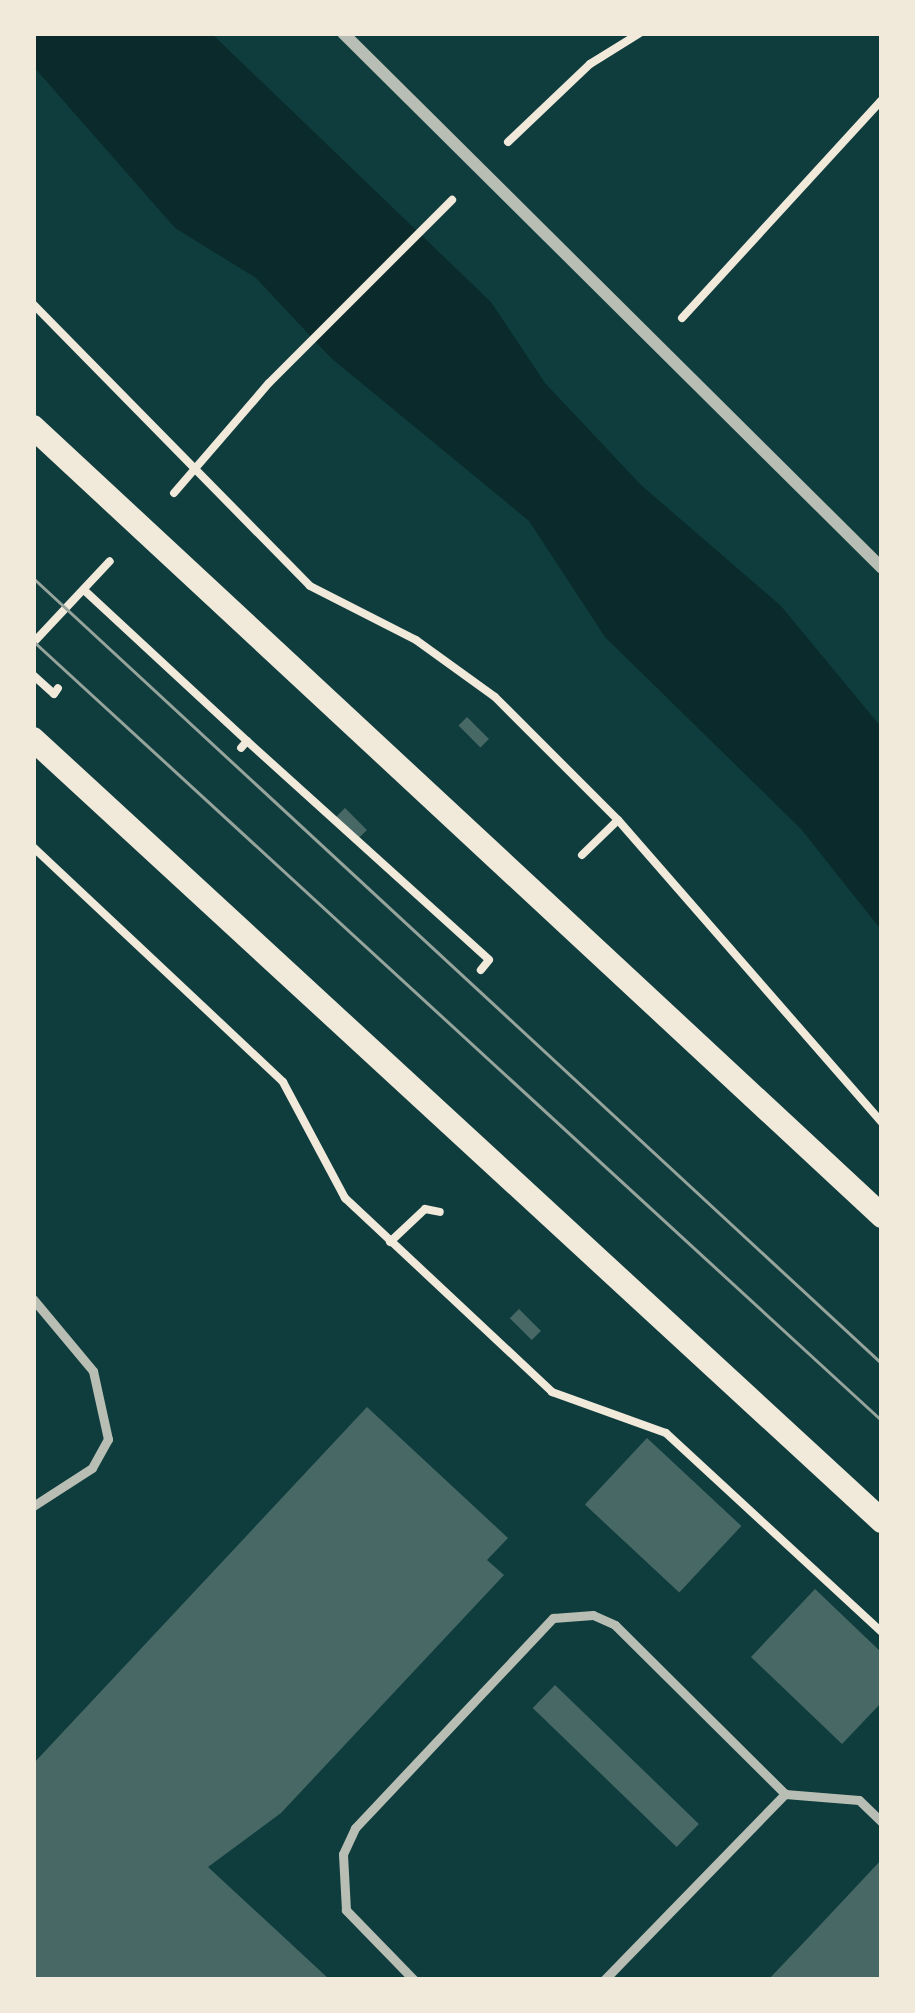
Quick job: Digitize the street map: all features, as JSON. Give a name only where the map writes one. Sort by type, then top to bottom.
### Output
[{"type":"main road","points":[[33,427],[882,1216]]},
{"type":"main road","points":[[33,739],[882,1521]]},
{"type":"street","points":[[343,33],[882,568]]},
{"type":"lane","points":[[33,1299],[94,1371],[108,1439],[92,1468],[33,1506]]},
{"type":"lane","points":[[414,1980],[346,1910],[343,1854],[356,1828],[553,1618],[592,1615],[615,1625],[785,1794],[859,1800],[882,1822]]},
{"type":"lane","points":[[604,1980],[785,1794]]},
{"type":"path","points":[[483,167],[590,64],[640,33]]},
{"type":"path","points":[[656,345],[882,100]]},
{"type":"path","points":[[197,468],[269,383],[447,206]]},
{"type":"path","points":[[33,304],[310,586],[466,671],[618,820],[882,1123]]},
{"type":"path","points":[[84,590],[244,745],[489,960],[481,970]]},
{"type":"path","points":[[33,675],[54,694],[58,688]]},
{"type":"path","points":[[582,855],[618,820]]},
{"type":"path","points":[[33,847],[283,1082],[345,1198],[552,1392],[666,1433],[882,1632]]},
{"type":"path","points":[[390,1242],[425,1209],[440,1212]]},
{"type":"water","points":[[33,33],[211,33],[491,302],[545,383],[641,485],[781,606],[882,728],[882,931],[801,829],[605,637],[529,521],[331,358],[256,278],[175,228],[33,66]]},
{"type":"building","points":[[467,717],[489,739],[480,747],[459,725]]},
{"type":"building","points":[[345,808],[367,830],[358,839],[336,817]]},
{"type":"building","points":[[519,1309],[541,1331],[532,1340],[510,1318]]},
{"type":"building","points":[[367,1407],[508,1538],[487,1560],[504,1575],[281,1813],[208,1867],[330,1980],[33,1980],[33,1764]]},
{"type":"building","points":[[647,1438],[741,1526],[679,1593],[585,1505]]},
{"type":"building","points":[[815,1589],[882,1653],[882,1702],[842,1744],[751,1657]]},
{"type":"building","points":[[555,1685],[699,1824],[677,1847],[533,1708]]},
{"type":"building","points":[[882,1859],[882,1980],[768,1980],[808,1938]]},
{"type":"tram line","points":[[33,578],[882,1364]]},
{"type":"tram line","points":[[33,641],[882,1421]]}]
